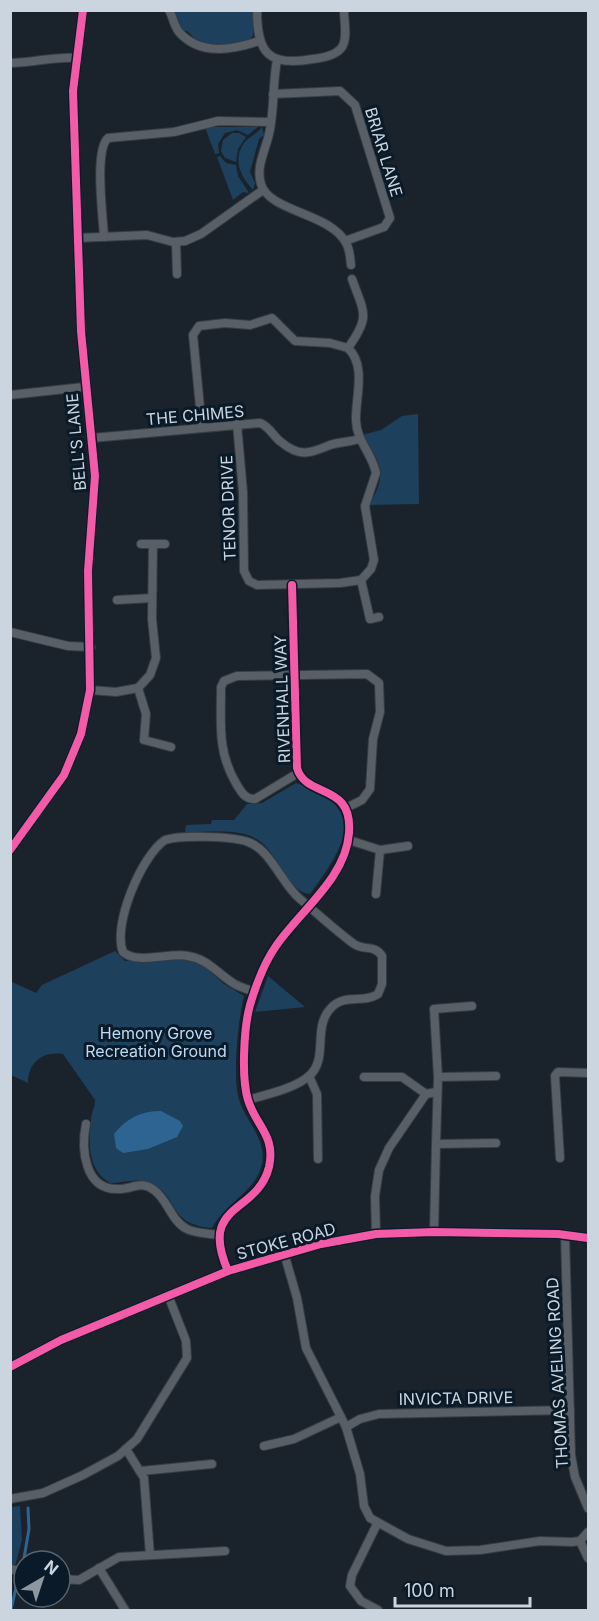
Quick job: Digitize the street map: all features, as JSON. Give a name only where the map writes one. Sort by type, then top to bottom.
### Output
[{"type":"street","name":"BELL'S LANE","points":[[10,850],[64,775],[81,734],[90,690],[88,571],[95,476],[84,387],[73,91],[83,10]]},
{"type":"street","points":[[169,10],[180,33],[201,46],[238,49],[259,41]]},
{"type":"street","points":[[257,10],[259,41],[267,53],[277,60],[304,61],[337,53],[345,42],[344,10]]},
{"type":"street","points":[[10,63],[30,63],[54,57],[77,58]]},
{"type":"street","points":[[277,60],[271,122],[259,174],[263,190],[273,199],[327,225],[345,241],[351,265]]},
{"type":"street","name":"BRIAR LANE","points":[[273,94],[340,91],[355,105],[390,218],[384,227],[345,241]]},
{"type":"street","points":[[104,237],[100,157],[103,143],[108,138],[174,132],[218,121],[271,122]]},
{"type":"street","points":[[77,238],[147,235],[176,242],[191,240],[263,190]]},
{"type":"street","points":[[176,242],[177,274]]},
{"type":"street","points":[[348,348],[362,328],[364,318],[364,308],[352,279]]},
{"type":"street","points":[[202,428],[194,335],[199,326],[225,323],[250,325],[272,318],[298,343],[324,342],[348,348]]},
{"type":"street","points":[[348,348],[356,366],[359,395],[356,422],[359,439],[376,473],[365,506],[374,560],[371,569],[361,579],[370,619],[379,617]]},
{"type":"street","points":[[10,395],[84,387]]},
{"type":"street","name":"THE CHIMES","points":[[92,438],[237,424],[263,424],[285,445],[307,453],[359,439]]},
{"type":"street","name":"TENOR DRIVE","points":[[237,424],[243,492],[244,574],[249,581],[257,585],[292,585],[352,583],[361,579]]},
{"type":"street","points":[[141,544],[165,544]]},
{"type":"street","points":[[90,690],[116,692],[138,688],[150,675],[156,658],[152,598],[153,544]]},
{"type":"street","name":"RIVENHALL WAY","points":[[292,585],[298,773],[307,782],[335,795],[346,808]]},
{"type":"street","points":[[117,600],[152,598]]},
{"type":"street","points":[[10,632],[68,646],[90,647]]},
{"type":"street","points":[[228,1271],[220,1250],[219,1235],[227,1217],[260,1184],[269,1166],[271,1151],[268,1137],[248,1100],[245,1083],[248,1016],[255,992],[273,951],[341,864],[349,840],[346,808],[362,800],[370,789],[373,739],[380,720],[379,683],[367,674],[237,676],[224,681],[221,687],[222,753],[242,793],[252,799],[298,773]]},
{"type":"street","points":[[138,688],[146,714],[144,740],[171,747]]},
{"type":"street","points":[[248,1100],[309,1076],[318,1063],[323,1017],[341,1000],[376,996],[381,989],[382,959],[376,949],[354,944],[308,905],[283,882],[262,851],[242,840],[168,838],[159,844],[139,875],[122,920],[121,946],[126,954],[134,957],[179,955],[194,957],[213,967],[234,984],[255,992]]},
{"type":"street","points":[[349,840],[380,850],[408,846]]},
{"type":"street","points":[[376,894],[380,850]]},
{"type":"street","points":[[434,1232],[438,1077],[434,1009],[471,1006]]},
{"type":"street","points":[[560,1158],[555,1076],[558,1072],[588,1074]]},
{"type":"street","points":[[309,1076],[317,1094],[318,1159]]},
{"type":"street","points":[[438,1077],[496,1076]]},
{"type":"street","points":[[364,1077],[402,1077],[426,1094]]},
{"type":"street","points":[[376,1234],[375,1196],[379,1170],[389,1148],[426,1094],[436,1092]]},
{"type":"street","points":[[86,1124],[85,1159],[96,1180],[116,1189],[135,1184],[150,1187],[160,1194],[182,1226],[195,1232],[219,1235]]},
{"type":"street","points":[[436,1144],[496,1143]]},
{"type":"street","name":"STOKE ROAD","points":[[10,1366],[55,1342],[168,1295],[228,1271],[284,1253],[376,1234],[434,1232],[565,1234],[588,1238]]},
{"type":"street","name":"THOMAS AVELING ROAD","points":[[565,1234],[573,1469],[588,1508]]},
{"type":"street","points":[[284,1253],[297,1298],[306,1348],[346,1427],[360,1474],[365,1511],[377,1524],[427,1547],[446,1551],[480,1550],[540,1541],[580,1541],[588,1532]]},
{"type":"street","points":[[10,1499],[43,1493],[99,1467],[137,1439],[187,1360],[187,1344],[168,1295]]},
{"type":"street","name":"INVICTA DRIVE","points":[[346,1427],[370,1416],[392,1413],[570,1410]]},
{"type":"street","points":[[264,1446],[294,1439],[340,1417]]},
{"type":"street","points":[[126,1449],[145,1480],[150,1555]]},
{"type":"street","points":[[141,1471],[212,1464]]},
{"type":"street","points":[[377,1524],[352,1575],[350,1586],[361,1601],[378,1611]]},
{"type":"street","points":[[580,1541],[588,1558]]},
{"type":"street","points":[[72,1580],[79,1580],[117,1558],[225,1551]]},
{"type":"street","points":[[99,1568],[125,1611]]},
{"type":"green space","points":[[175,11],[253,11],[253,36],[248,40],[228,46],[201,43],[187,31],[182,31]]},
{"type":"green space","points":[[260,125],[248,135],[237,130],[225,133],[218,144],[219,153],[215,154],[206,130],[202,127],[256,127]]},
{"type":"green space","points":[[262,127],[264,135],[259,139],[250,172],[255,183],[253,190],[245,180],[238,162],[240,149],[244,143]]},
{"type":"green space","points":[[232,133],[239,133],[246,137],[238,149],[236,162],[225,158],[221,151],[223,140]]},
{"type":"green space","points":[[220,156],[226,163],[236,165],[238,176],[249,193],[243,192],[233,200],[217,157]]},
{"type":"green space","points":[[418,414],[419,504],[367,505],[378,488],[380,469],[362,435],[381,430],[402,416]]},
{"type":"green space","points":[[296,783],[319,793],[334,804],[342,816],[344,830],[333,860],[310,894],[296,887],[270,851],[255,838],[230,832],[185,832],[186,825],[211,824],[212,820],[234,820],[247,804],[262,803]]},
{"type":"green space","name":"Hemony Grove Recreation Ground","points":[[115,951],[125,961],[176,959],[192,961],[205,967],[224,984],[244,996],[237,1046],[238,1096],[260,1142],[262,1162],[255,1180],[223,1213],[212,1228],[186,1221],[158,1187],[142,1181],[110,1183],[102,1177],[93,1162],[90,1145],[91,1117],[95,1100],[63,1054],[49,1054],[38,1060],[31,1069],[28,1083],[11,1075],[10,981],[36,993],[42,985]]},
{"type":"green space","points":[[268,976],[305,1007],[255,1012]]},
{"type":"green space","points":[[20,1506],[22,1540],[20,1549],[12,1549],[12,1565],[11,1565],[11,1507]]},
{"type":"shaded area","points":[[161,1111],[180,1121],[183,1126],[177,1137],[148,1149],[123,1153],[116,1148],[114,1134],[124,1124],[141,1114]]},
{"type":"waterway","points":[[26,1549],[29,1529],[28,1508]]},
{"type":"waterway","points":[[11,1610],[12,1606]]},
{"type":"cycle path","points":[[10,850],[64,775],[81,734],[90,690],[88,571],[95,476],[81,331],[73,91],[83,10]]},
{"type":"cycle path","points":[[228,1271],[221,1249],[220,1232],[225,1220],[263,1182],[269,1167],[270,1156],[268,1139],[251,1109],[246,1090],[244,1052],[250,1005],[261,974],[272,953],[340,865],[349,833],[348,817],[344,806],[337,798],[309,784],[302,778],[297,768],[292,585]]},
{"type":"cycle path","points":[[10,1367],[61,1340],[228,1271],[321,1244],[376,1234],[434,1232],[558,1234],[588,1238]]}]
